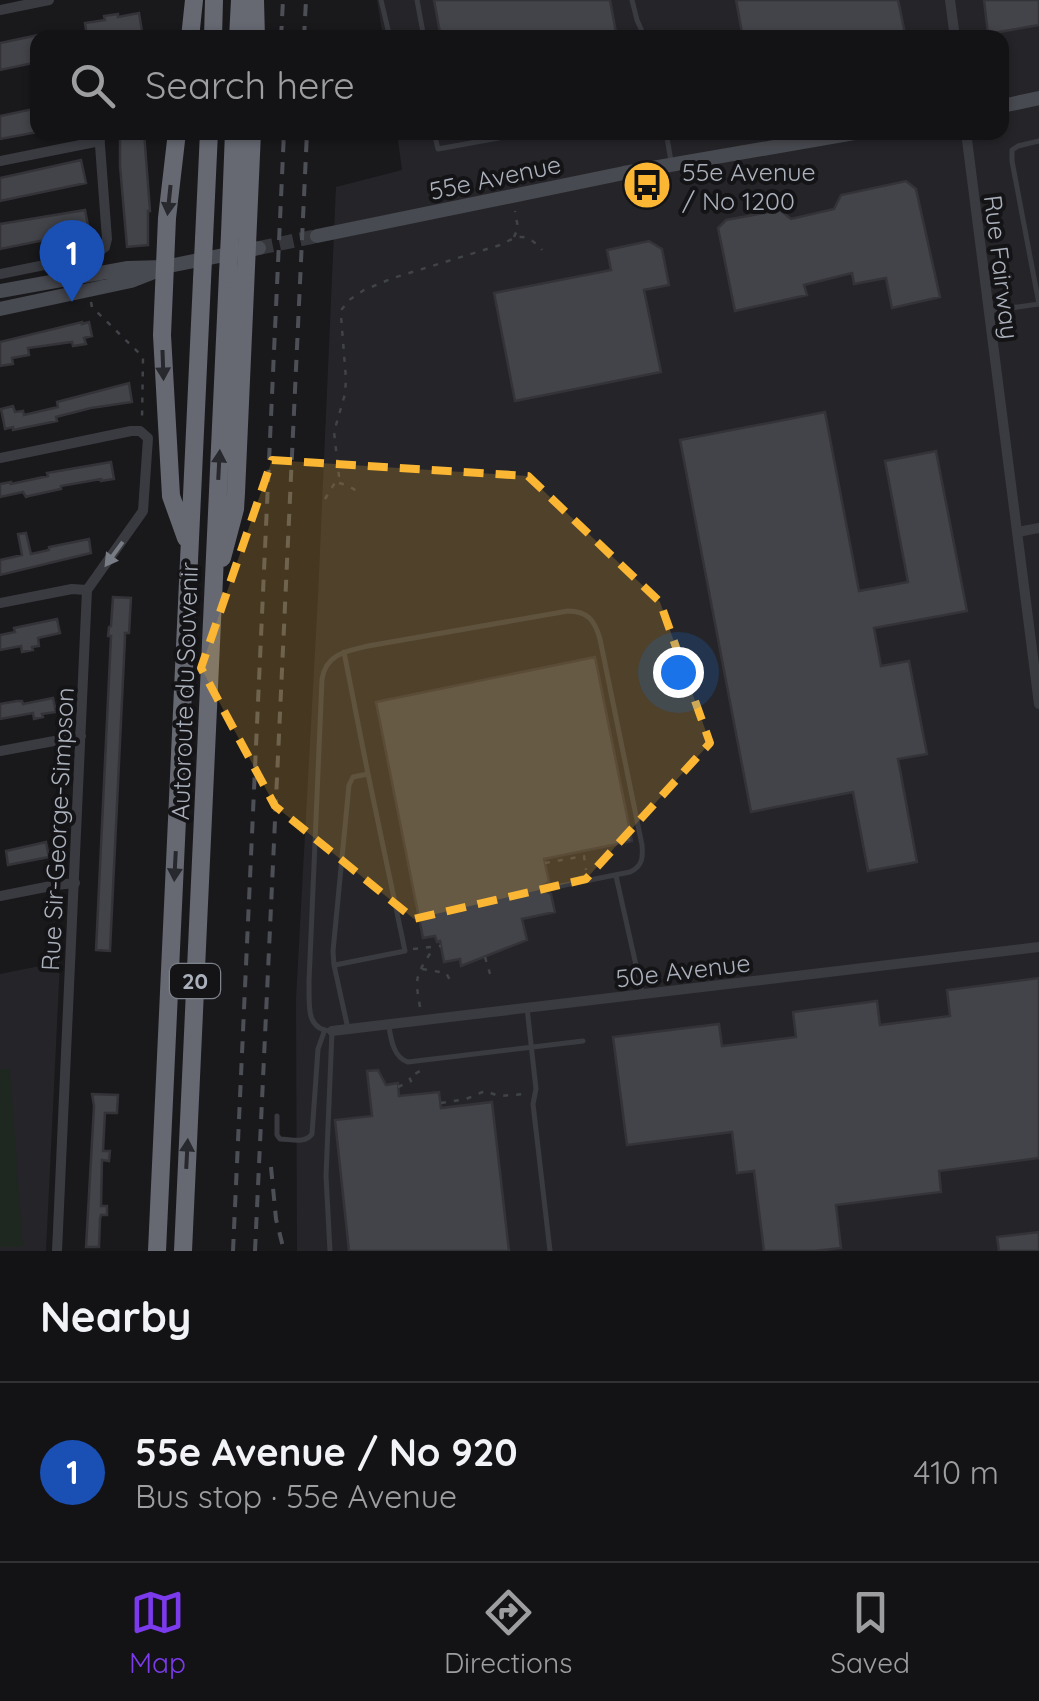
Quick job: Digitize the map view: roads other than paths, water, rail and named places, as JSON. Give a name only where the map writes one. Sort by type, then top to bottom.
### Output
[{"type":"highway","points":[[191,30],[194,0]]},
{"type":"highway","points":[[213,30],[214,0]]},
{"type":"highway","points":[[238,30],[240,0]]},
{"type":"highway","points":[[255,0],[256,30]]},
{"type":"highway","points":[[176,140],[164,267],[162,358],[171,496],[189,548]]},
{"type":"highway","name":"Autoroute du Souvenir","points":[[157,1251],[208,140]]},
{"type":"highway","name":"Autoroute du Souvenir","points":[[182,1251],[234,140]]},
{"type":"highway","points":[[212,598],[235,509],[252,250],[252,140]]},
{"type":"street","points":[[0,10],[49,0]]},
{"type":"street","points":[[950,0],[954,30]]},
{"type":"street","points":[[1009,104],[1039,98]]},
{"type":"street","points":[[0,162],[88,140]]},
{"type":"street","points":[[0,274],[102,250],[107,239],[100,140]]},
{"type":"street","name":"55e Avenue","points":[[317,236],[671,164],[813,140]]},
{"type":"street","name":"Rue Fairway","points":[[967,140],[1034,629],[1039,704]]},
{"type":"street","points":[[0,291],[252,250]]},
{"type":"street","points":[[0,309],[131,282],[164,267]]},
{"type":"street","points":[[0,458],[141,426],[148,442],[145,506],[141,516],[86,590],[72,588],[0,604]]},
{"type":"street","points":[[1018,532],[1039,528]]},
{"type":"street","name":"Rue Sir-George-Simpson","points":[[58,1251],[86,590]]},
{"type":"street","points":[[0,751],[81,736]]},
{"type":"street","points":[[0,896],[74,883]]},
{"type":"street","name":"50e Avenue","points":[[328,1031],[1039,948]]},
{"type":"lane","points":[[381,0],[388,30]]},
{"type":"lane","points":[[416,0],[422,30]]},
{"type":"lane","points":[[632,0],[640,30]]},
{"type":"lane","points":[[436,140],[438,149],[487,140]]},
{"type":"lane","points":[[667,140],[671,164]]},
{"type":"lane","points":[[988,312],[1039,304],[1012,150],[1039,142]]},
{"type":"lane","points":[[328,1031],[319,1030],[312,1020],[310,992],[322,679],[328,662],[344,652],[533,616],[568,611],[586,614],[600,639],[642,860],[636,869],[550,888]]},
{"type":"lane","points":[[334,966],[404,951],[344,652]]},
{"type":"lane","points":[[348,1029],[334,966],[334,943],[349,784],[353,777],[368,774]]},
{"type":"lane","points":[[616,875],[643,994]]},
{"type":"lane","points":[[526,1008],[550,1251]]},
{"type":"lane","points":[[389,1024],[394,1046],[404,1061],[583,1041]]},
{"type":"lane","points":[[277,1116],[280,1138],[303,1140],[312,1134],[318,1049],[328,1031]]},
{"type":"lane","points":[[328,1031],[326,1176],[330,1251]]},
{"type":"tunnel","points":[[259,248],[317,236]]},
{"type":"railway","points":[[281,30],[283,0]]},
{"type":"railway","points":[[304,30],[306,0]]},
{"type":"railway","points":[[233,1251],[284,140]]},
{"type":"railway","points":[[255,1251],[307,140]]},
{"type":"railway","points":[[271,1167],[276,1219],[284,1251]]},
{"type":"place","name":"55e Avenue / No 1200","points":[[647,185]]},
{"type":"place","name":"55e Avenue / No 920","points":[[72,302]]}]
